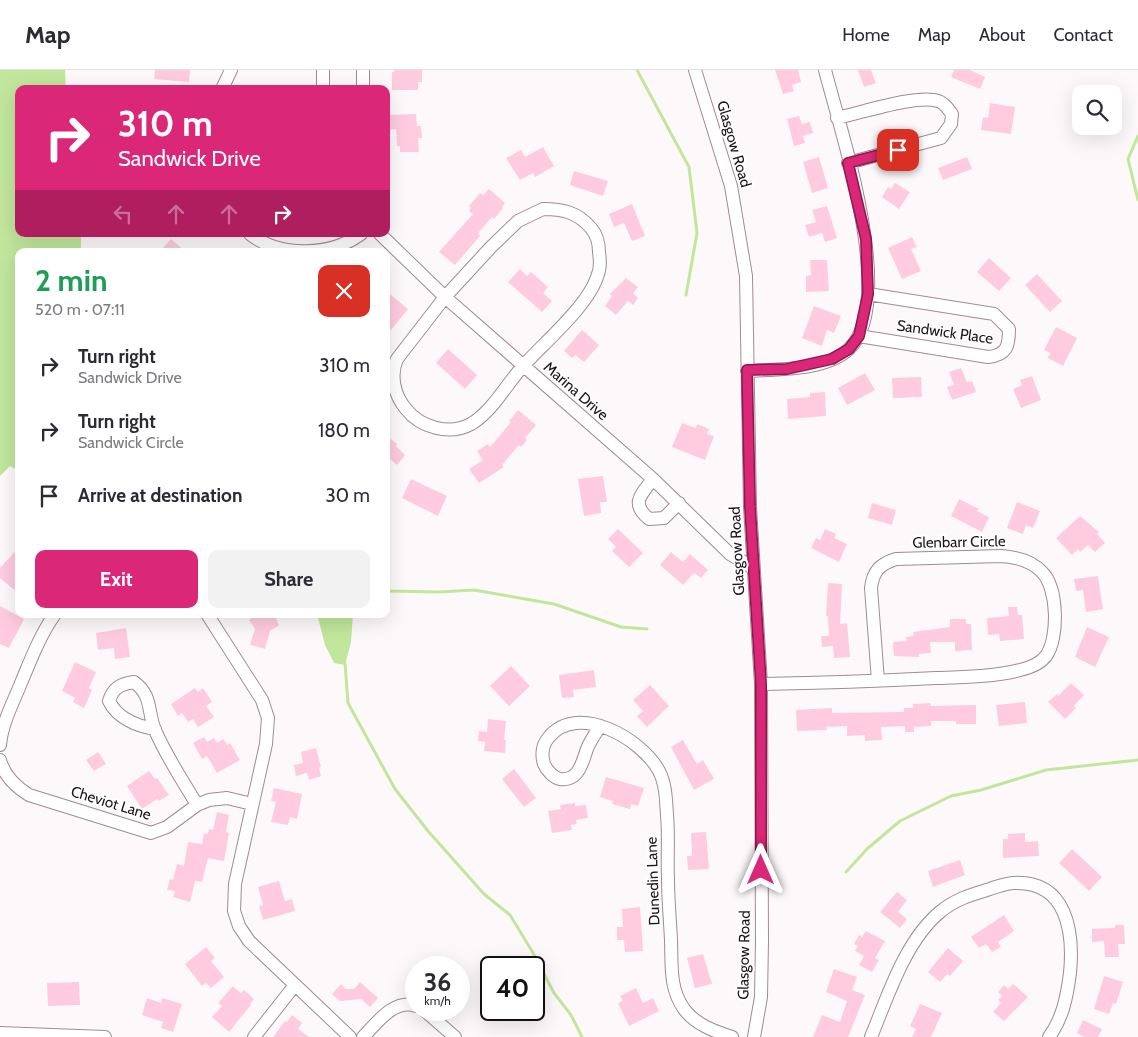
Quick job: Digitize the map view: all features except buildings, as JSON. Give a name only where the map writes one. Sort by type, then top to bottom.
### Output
[{"type":"street","points":[[224,85],[231,70]]},
{"type":"street","points":[[323,70],[324,85]]},
{"type":"street","points":[[363,70],[363,85]]},
{"type":"street","name":"Glasgow Road","points":[[695,70],[731,186],[746,276],[753,568],[761,684],[762,960],[761,997],[754,1037]]},
{"type":"street","points":[[747,370],[787,369],[832,359],[849,349],[859,336],[868,294],[866,239],[825,70]]},
{"type":"street","points":[[837,118],[916,100],[939,101],[952,114],[951,124],[941,138],[848,163]]},
{"type":"street","points":[[544,209],[568,210],[584,220],[596,233],[600,265],[593,288],[483,413],[470,424],[454,429],[436,428],[419,421],[406,409],[400,400],[393,380],[393,369],[402,350],[445,297],[518,221],[544,209]]},
{"type":"street","points":[[255,237],[268,245],[279,248]]},
{"type":"street","points":[[326,248],[340,246],[356,237]]},
{"type":"street","name":"Marina Drive","points":[[383,237],[445,297],[654,479],[730,554],[753,568]]},
{"type":"street","name":"Sandwick Place","points":[[859,336],[988,357],[998,356],[1005,351],[1009,341],[1009,329],[994,314],[868,294]]},
{"type":"street","points":[[654,479],[640,496],[638,502],[638,507],[643,514],[649,519],[664,518],[679,503]]},
{"type":"street","name":"Glenbarr Circle","points":[[761,684],[878,681],[998,675],[1032,666],[1045,657],[1054,633],[1054,616],[1049,581],[1035,566],[1016,557],[905,559],[885,562],[877,568],[871,588],[878,681]]},
{"type":"street","points":[[0,745],[1,734],[18,689],[46,627],[52,618]]},
{"type":"street","points":[[210,618],[262,700],[268,718],[266,744],[236,884],[234,911],[239,926],[249,941],[350,1037]]},
{"type":"street","name":"Dunedin Lane","points":[[600,726],[577,774],[568,779],[556,778],[546,769],[542,757],[543,744],[561,725],[594,723],[617,732],[637,744],[651,758],[660,772],[664,787],[667,819],[672,980],[676,996],[685,1010],[695,1020],[706,1028],[732,1037]]},
{"type":"street","points":[[155,729],[197,805]]},
{"type":"street","name":"Cheviot Lane","points":[[0,760],[2,767],[17,787],[29,795],[151,833],[167,827],[197,805],[209,800],[227,798],[252,804]]},
{"type":"street","points":[[871,1037],[904,961],[919,937],[939,912],[962,898],[1010,883],[1022,883],[1043,890],[1061,905],[1067,916],[1071,939],[1068,990],[1062,1015],[1049,1037]]},
{"type":"street","points":[[254,1037],[295,986]]},
{"type":"street","points":[[363,1037],[393,1009],[405,1004]]},
{"type":"street","points":[[437,1021],[455,1037]]},
{"type":"street","points":[[0,1033],[105,1037]]},
{"type":"shaded area","points":[[0,70],[65,70],[66,85],[15,85],[15,237],[81,237],[81,248],[15,248],[15,469],[10,466],[0,476]]},
{"type":"shaded area","points":[[318,618],[353,618],[351,642],[345,665],[334,663],[325,645]]},
{"type":"waterway","points":[[637,70],[689,167],[697,233],[686,295]]},
{"type":"waterway","points":[[1138,136],[1128,159],[1138,200]]},
{"type":"waterway","points":[[390,591],[439,592],[474,590],[554,604],[621,627],[647,629]]},
{"type":"waterway","points":[[345,663],[348,703],[395,789],[428,831],[484,894],[510,915],[554,993],[571,1015],[582,1037]]},
{"type":"waterway","points":[[846,872],[867,849],[900,821],[951,796],[981,790],[1046,770],[1138,760]]},
{"type":"route","points":[[761,870],[761,684],[750,507],[747,370],[787,369],[832,359],[849,349],[859,336],[868,294],[866,239],[848,163],[898,150]]}]
